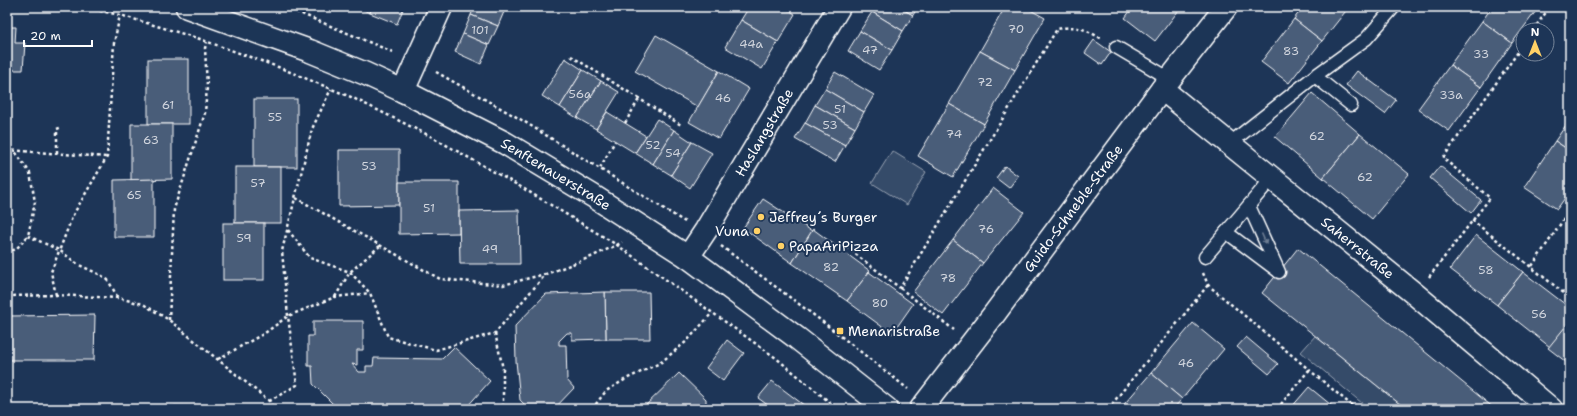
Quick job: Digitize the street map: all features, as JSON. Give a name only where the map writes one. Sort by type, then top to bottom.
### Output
[{"type":"street","name":"Senftenauerstraße","points":[[187,7],[366,74],[403,91],[505,143],[688,257],[797,338],[887,409]]},
{"type":"street","points":[[403,91],[441,7]]},
{"type":"street","name":"Haslangstraße","points":[[688,257],[706,230],[839,7]]},
{"type":"street","name":"Guido-Schneble-Straße","points":[[921,409],[995,313],[1166,84],[1226,7]]},
{"type":"street","name":"Saherrstraße","points":[[1166,84],[1230,144],[1416,295],[1551,409]]},
{"type":"lane","points":[[1230,144],[1315,76],[1366,39],[1394,7]]},
{"type":"lane","points":[[1120,53],[1166,84]]},
{"type":"lane","points":[[1315,76],[1351,105]]},
{"type":"lane","points":[[1205,257],[1272,178]]},
{"type":"lane","points":[[1226,232],[1279,272],[1249,206]]},
{"type":"path","points":[[82,7],[120,15],[207,42],[278,67],[331,89],[432,137],[521,186],[617,246],[779,360],[838,409]]},
{"type":"path","points":[[1124,11],[1128,7]]},
{"type":"path","points":[[1539,22],[1550,7]]},
{"type":"path","points":[[56,295],[51,272],[59,250],[73,215],[107,157],[114,43],[120,15]]},
{"type":"path","points":[[900,288],[1056,29],[1072,26],[1086,29],[1120,53]]},
{"type":"path","points":[[169,320],[174,209],[205,113],[207,87],[205,48],[207,42]]},
{"type":"path","points":[[571,56],[681,124]]},
{"type":"path","points":[[1416,295],[1490,198],[1443,158],[1515,56]]},
{"type":"path","points":[[269,401],[297,385],[288,316],[282,251],[312,129],[331,89]]},
{"type":"path","points":[[625,123],[639,99]]},
{"type":"path","points":[[57,153],[57,129],[62,127]]},
{"type":"path","points":[[600,168],[615,141]]},
{"type":"path","points":[[7,150],[107,157]]},
{"type":"path","points":[[7,254],[17,248],[28,236],[35,202],[30,173],[14,150]]},
{"type":"path","points":[[296,198],[440,279],[503,285],[546,274],[617,246],[642,228]]},
{"type":"path","points":[[1532,266],[1570,210]]},
{"type":"path","points":[[1472,220],[1532,266],[1570,298]]},
{"type":"path","points":[[288,230],[310,258],[350,272],[370,293],[388,337],[436,350],[495,333],[546,274]]},
{"type":"path","points":[[28,236],[59,250],[79,265],[101,275],[108,280],[118,298]]},
{"type":"path","points":[[335,297],[350,272],[381,246]]},
{"type":"path","points":[[846,247],[971,344]]},
{"type":"path","points":[[1205,257],[1203,272],[1208,285],[1356,409]]},
{"type":"path","points":[[1108,409],[1208,285]]},
{"type":"path","points":[[218,359],[265,333],[288,316],[335,297],[370,293]]},
{"type":"path","points":[[7,296],[56,295],[118,298],[143,304],[169,320],[218,359],[269,401],[274,409]]},
{"type":"path","points":[[592,409],[606,391],[626,379],[660,363],[687,341],[712,313]]},
{"type":"path","points":[[495,333],[503,369],[503,409]]},
{"type":"path","points":[[1277,409],[1309,370]]},
{"type":"shaded area","points":[[892,151],[926,172],[907,205],[872,183]]},
{"type":"shaded area","points":[[1315,336],[1406,409],[1369,409],[1301,352]]},
{"type":"building","points":[[357,7],[372,7],[370,13]]},
{"type":"building","points":[[372,7],[404,7],[397,24],[370,13]]},
{"type":"building","points":[[474,7],[506,7],[498,26],[471,15]]},
{"type":"building","points":[[749,7],[784,7],[795,14],[778,42],[741,20]]},
{"type":"building","points":[[875,7],[899,7],[913,15],[903,31],[872,12]]},
{"type":"building","points":[[899,7],[918,7],[913,15]]},
{"type":"building","points":[[1005,7],[1025,7],[1045,18],[1015,70],[980,51]]},
{"type":"building","points":[[1133,7],[1175,7],[1179,10],[1155,41],[1125,18]]},
{"type":"building","points":[[1303,7],[1349,7],[1322,41],[1294,19]]},
{"type":"building","points":[[1492,7],[1539,7],[1528,22],[1515,22],[1515,39],[1512,43],[1482,21]]},
{"type":"building","points":[[872,12],[903,31],[892,50],[860,31]]},
{"type":"building","points":[[471,15],[498,26],[489,45],[463,34]]},
{"type":"building","points":[[1294,19],[1322,41],[1289,83],[1261,62]]},
{"type":"building","points":[[741,20],[778,42],[762,69],[725,47]]},
{"type":"building","points":[[1482,21],[1512,43],[1481,87],[1450,65]]},
{"type":"building","points":[[7,27],[16,27],[15,43],[25,43],[23,70],[7,70]]},
{"type":"building","points":[[860,31],[892,50],[879,70],[848,51]]},
{"type":"building","points":[[463,34],[489,45],[481,64],[455,52]]},
{"type":"building","points":[[656,35],[719,71],[698,107],[635,71]]},
{"type":"building","points":[[1094,40],[1111,52],[1102,65],[1085,53]]},
{"type":"building","points":[[980,51],[1015,70],[984,124],[949,104]]},
{"type":"building","points":[[565,58],[583,70],[560,107],[542,96]]},
{"type":"building","points":[[148,59],[189,59],[189,124],[148,124]]},
{"type":"building","points":[[1450,65],[1481,87],[1449,131],[1418,109]]},
{"type":"building","points":[[583,70],[601,81],[577,118],[560,107]]},
{"type":"building","points":[[719,71],[749,89],[719,139],[689,122]]},
{"type":"building","points":[[1357,71],[1396,100],[1385,114],[1346,85]]},
{"type":"building","points":[[835,72],[874,95],[864,112],[825,89]]},
{"type":"building","points":[[601,81],[619,92],[596,129],[577,118]]},
{"type":"building","points":[[825,89],[864,112],[855,128],[815,105]]},
{"type":"building","points":[[1312,93],[1360,134],[1323,178],[1275,137]]},
{"type":"building","points":[[254,99],[297,99],[297,167],[254,167]]},
{"type":"building","points":[[949,104],[984,124],[953,177],[918,156]]},
{"type":"building","points":[[815,105],[855,128],[845,145],[805,123]]},
{"type":"building","points":[[607,112],[646,136],[635,153],[596,129]]},
{"type":"building","points":[[657,119],[674,130],[653,164],[635,153]]},
{"type":"building","points":[[1570,119],[1570,151],[1555,141]]},
{"type":"building","points":[[805,123],[845,145],[835,162],[795,139]]},
{"type":"building","points":[[131,124],[172,124],[172,179],[131,180]]},
{"type":"building","points":[[674,130],[692,142],[671,175],[653,164]]},
{"type":"building","points":[[1360,134],[1409,174],[1372,219],[1323,178]]},
{"type":"building","points":[[1555,141],[1570,151],[1570,191],[1557,209],[1524,187]]},
{"type":"building","points":[[692,142],[712,153],[690,188],[671,175]]},
{"type":"building","points":[[339,150],[399,150],[399,205],[339,206]]},
{"type":"building","points":[[1005,166],[1018,176],[1009,188],[996,178]]},
{"type":"building","points":[[1440,166],[1481,200],[1471,213],[1430,178]]},
{"type":"building","points":[[235,167],[281,167],[281,223],[235,223]]},
{"type":"building","points":[[154,179],[154,237],[114,237],[114,180]]},
{"type":"building","points":[[399,182],[459,182],[459,233],[399,234]]},
{"type":"building","points":[[993,188],[1024,212],[983,263],[953,240]]},
{"type":"building","points":[[763,199],[812,231],[792,263],[743,228]]},
{"type":"building","points":[[519,210],[520,264],[460,264],[459,211]]},
{"type":"building","points":[[223,223],[264,223],[264,280],[223,280]]},
{"type":"building","points":[[813,229],[870,271],[847,301],[792,263]]},
{"type":"building","points":[[1476,235],[1523,272],[1497,305],[1450,269]]},
{"type":"building","points":[[953,240],[983,263],[943,315],[913,292]]},
{"type":"building","points":[[1298,248],[1495,409],[1406,409],[1262,293]]},
{"type":"building","points":[[869,272],[913,304],[892,334],[847,301]]},
{"type":"building","points":[[1523,272],[1570,308],[1570,321],[1550,347],[1497,305]]},
{"type":"building","points":[[605,292],[649,292],[650,339],[606,339]]},
{"type":"building","points":[[605,292],[606,339],[572,340],[572,333],[567,333],[559,341],[559,345],[566,345],[567,380],[574,388],[554,409],[529,409],[520,400],[516,361],[515,326],[546,294]]},
{"type":"building","points":[[95,315],[94,360],[10,360],[7,363],[7,316]]},
{"type":"building","points":[[313,321],[363,321],[363,350],[357,350],[357,365],[352,364],[359,372],[366,372],[366,366],[373,366],[374,358],[442,359],[454,347],[490,381],[465,409],[338,409],[313,384],[312,366],[308,366],[308,336],[313,336]]},
{"type":"building","points":[[1570,321],[1570,365],[1548,348]]},
{"type":"building","points":[[1193,323],[1224,349],[1182,399],[1151,373]]},
{"type":"building","points":[[1246,337],[1278,364],[1269,374],[1237,347]]},
{"type":"building","points":[[727,340],[744,353],[723,381],[706,368]]},
{"type":"building","points":[[679,373],[706,399],[706,409],[642,409]]},
{"type":"building","points":[[1151,373],[1182,399],[1173,409],[1120,409]]},
{"type":"building","points":[[772,381],[809,409],[773,409],[758,398]]},
{"type":"building","points":[[1309,387],[1336,409],[1290,409]]},
{"type":"building","points":[[174,406],[224,407],[224,409],[174,409]]},
{"type":"place","name":"Jeffrey´s Burger","points":[[761,217]]},
{"type":"place","name":"Vuna","points":[[757,231]]},
{"type":"place","name":"PapaAriPizza","points":[[781,246]]},
{"type":"place","name":"Menaristraße","points":[[840,331]]}]
